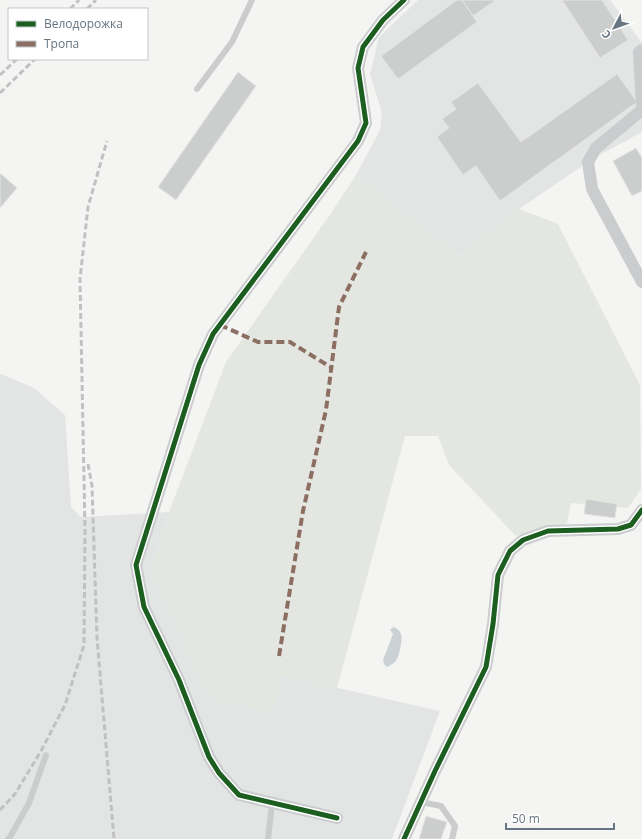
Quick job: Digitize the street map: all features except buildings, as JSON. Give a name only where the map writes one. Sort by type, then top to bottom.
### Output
[{"type":"street","points":[[337,818],[239,795],[219,772],[209,757],[179,680],[144,607],[136,565],[199,366],[213,334],[358,141],[366,123],[358,68],[363,48],[383,20],[404,0]]},
{"type":"street","points":[[642,50],[639,52],[642,104]]},
{"type":"street","points":[[642,110],[596,148],[588,162],[592,189],[642,282]]},
{"type":"street","points":[[404,839],[435,771],[486,667],[493,624],[498,575],[510,551],[523,540],[548,531],[618,529],[631,525],[642,510]]},
{"type":"lane","points":[[196,89],[232,42],[252,0]]},
{"type":"lane","points":[[8,839],[29,803],[46,755]]},
{"type":"lane","points":[[421,802],[441,806],[455,826],[452,839]]},
{"type":"lane","points":[[268,839],[272,803]]},
{"type":"shaded area","points":[[418,0],[610,0],[642,43],[642,132],[594,158],[519,209],[458,256],[356,175],[380,130],[382,113],[370,74],[379,37]]},
{"type":"shaded area","points":[[356,175],[458,256],[519,209],[558,224],[640,385],[641,489],[628,508],[571,503],[567,524],[516,536],[449,465],[438,436],[405,436],[337,688],[280,675],[274,712],[212,700],[151,574],[169,512],[226,362],[329,216]]},
{"type":"shaded area","points":[[1,374],[34,388],[65,415],[71,506],[80,517],[169,512],[151,574],[280,675],[440,711],[392,839],[0,839]]},
{"type":"shaded area","points":[[393,627],[397,628],[401,633],[401,643],[397,659],[394,663],[387,667],[383,660],[393,634],[390,630]]},
{"type":"railway","points":[[71,8],[79,0]]},
{"type":"railway","points":[[88,8],[96,0]]},
{"type":"railway","points":[[0,75],[16,60]]},
{"type":"railway","points":[[0,93],[34,60]]},
{"type":"railway","points":[[0,810],[15,794],[41,751],[65,705],[84,645],[85,530],[80,279],[88,207],[107,141]]},
{"type":"railway","points":[[88,464],[92,486],[97,638],[114,839]]},
{"type":"marked path","points":[[279,656],[303,511],[326,410],[339,307],[366,252]]},
{"type":"marked path","points":[[220,325],[258,342],[290,342],[332,368]]},
{"type":"cycle path","points":[[337,818],[239,795],[219,773],[209,757],[179,680],[144,607],[136,565],[199,365],[213,334],[358,141],[366,123],[358,68],[363,47],[383,20],[404,0]]},
{"type":"cycle path","points":[[404,839],[435,771],[486,667],[493,624],[498,575],[510,551],[523,540],[548,531],[618,529],[631,525],[642,510]]}]
